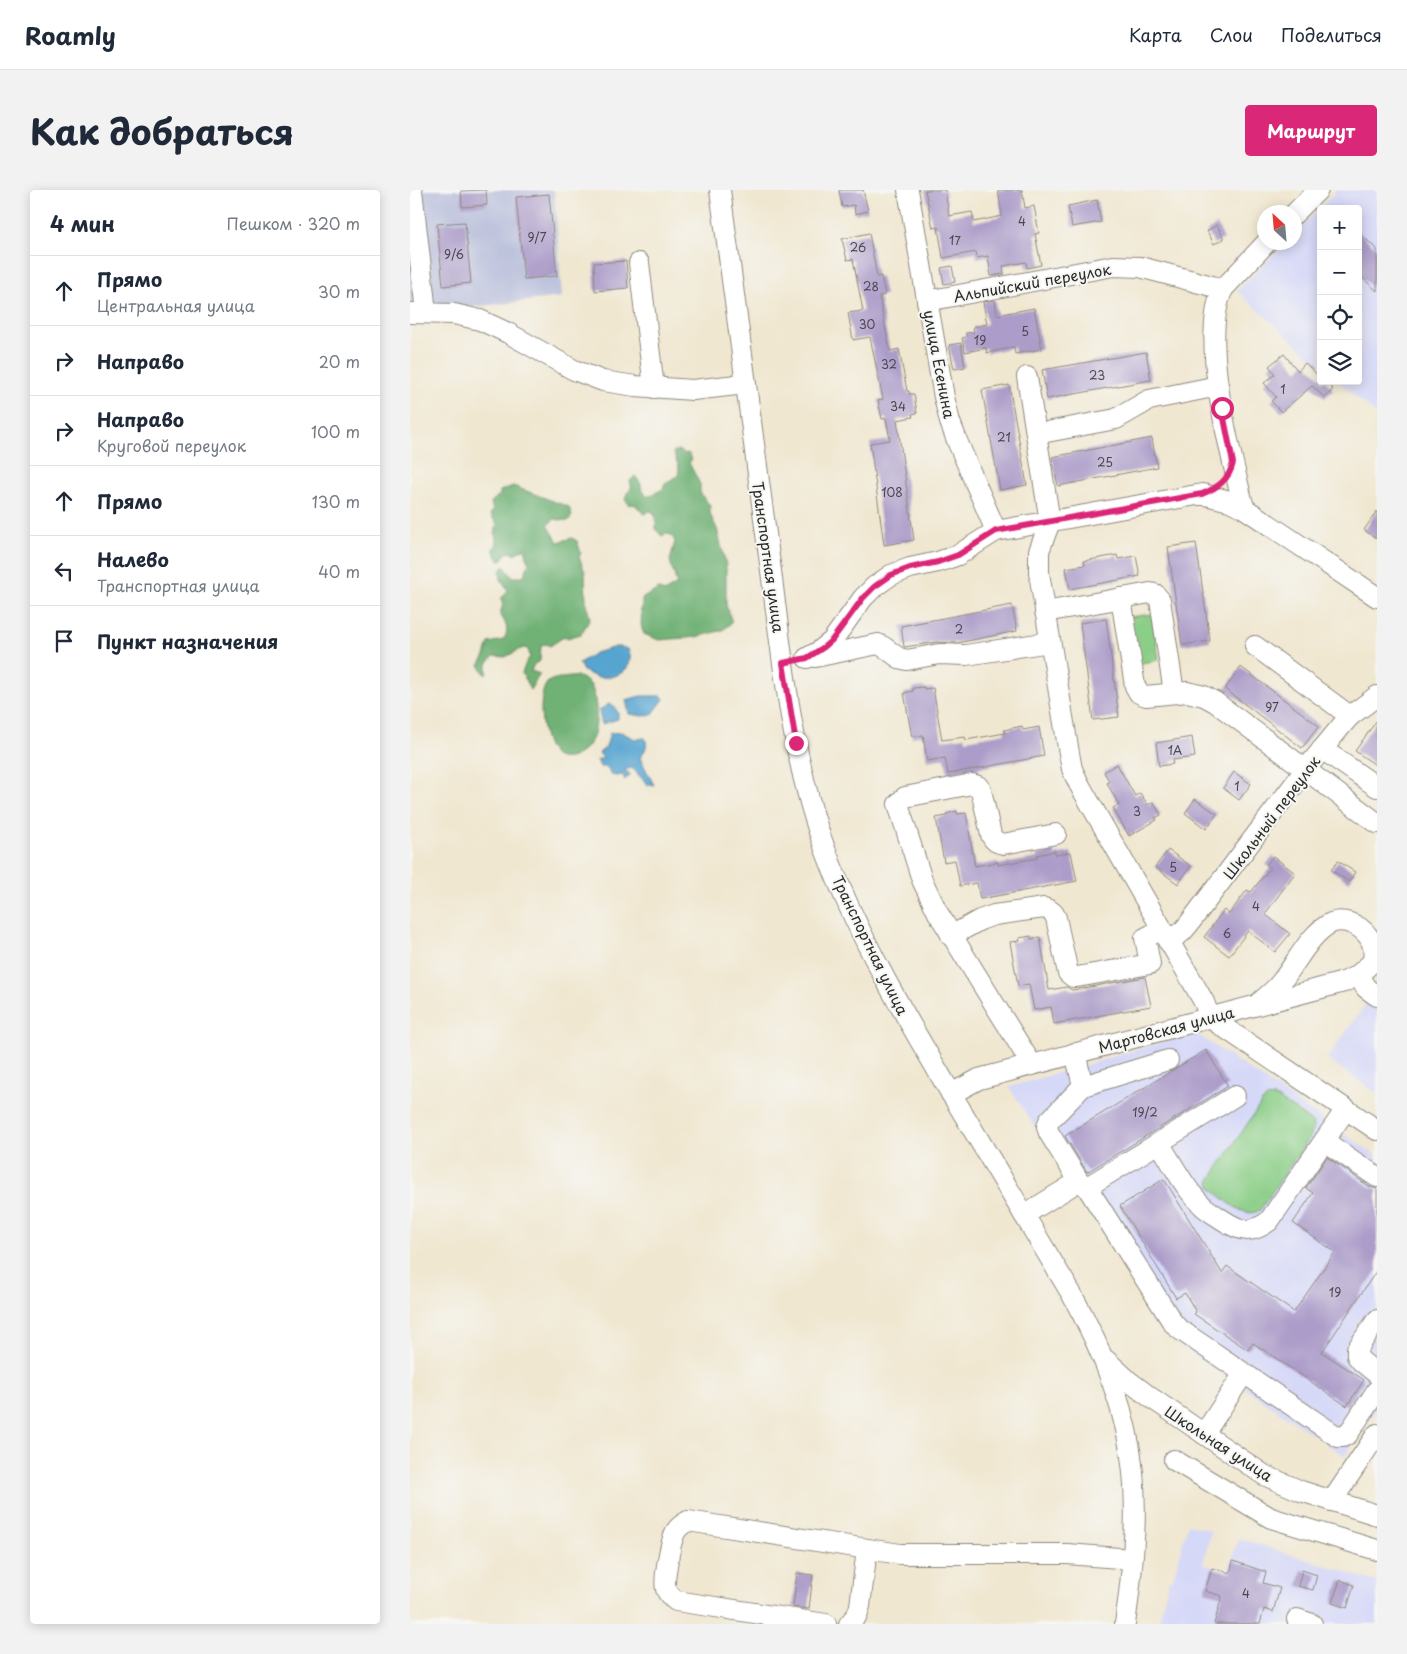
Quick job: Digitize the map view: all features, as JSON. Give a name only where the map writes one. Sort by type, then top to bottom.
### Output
[{"type":"street","points":[[412,190],[418,313],[454,314],[480,320],[508,333],[574,370],[603,381],[654,388],[693,390],[745,384]]},
{"type":"street","name":"Транспортная улица","points":[[720,190],[783,663],[796,743],[811,806],[825,847],[857,923],[921,1043],[1071,1293],[1094,1335],[1103,1357],[1124,1422],[1133,1470],[1130,1615]]},
{"type":"street","name":"улица Есенина","points":[[908,190],[950,422],[996,531]]},
{"type":"street","points":[[1244,508],[1218,386],[1215,351],[1216,311],[1218,298],[1223,289],[1260,250]]},
{"type":"street","points":[[639,263],[654,388]]},
{"type":"street","name":"Альпийский переулок","points":[[927,301],[1113,266],[1140,267],[1223,289]]},
{"type":"street","points":[[1027,377],[1050,522],[1039,551],[1038,560],[1072,769],[1204,1002],[1210,1018],[1377,1130]]},
{"type":"street","points":[[1036,434],[1116,419],[1148,400],[1218,386]]},
{"type":"street","points":[[807,658],[832,640],[863,598],[874,587],[891,575],[958,555],[996,531],[1202,494],[1221,483],[1231,472],[1233,463]]},
{"type":"street","points":[[1202,494],[1230,501],[1244,508],[1377,597]]},
{"type":"street","points":[[1045,612],[1150,593],[1158,597],[1174,693]]},
{"type":"street","points":[[1121,598],[1134,686],[1139,693],[1146,696],[1174,693],[1196,694],[1215,702],[1377,823]]},
{"type":"street","points":[[783,663],[878,644],[899,658],[907,660],[939,654],[966,654],[1050,642]]},
{"type":"street","points":[[1255,646],[1350,716]]},
{"type":"street","name":"Школьный переулок","points":[[951,936],[980,920],[994,915],[1044,908],[1054,913],[1066,969],[1073,977],[1077,978],[1150,964],[1146,938],[1182,932],[1322,748],[1350,716],[1374,702]]},
{"type":"street","points":[[1322,748],[1377,787]]},
{"type":"street","points":[[1032,1065],[934,906],[922,880],[898,804],[905,797],[972,784],[978,786],[981,790],[991,835],[996,842],[1003,844],[1056,834]]},
{"type":"street","points":[[1258,1004],[1282,981],[1315,936],[1332,923],[1347,922],[1368,934],[1373,943],[1375,959]]},
{"type":"street","name":"Мартовская улица","points":[[951,1094],[973,1081],[1344,982],[1358,975],[1375,959]]},
{"type":"street","points":[[1358,975],[1366,988],[1377,996]]},
{"type":"street","points":[[1076,1054],[1083,1086]]},
{"type":"street","points":[[1168,1060],[1083,1086],[1049,1121],[1047,1127],[1049,1133],[1173,1323],[1179,1329],[1338,1437],[1348,1434],[1377,1390]]},
{"type":"street","points":[[1024,1214],[1160,1143],[1235,1096]]},
{"type":"street","points":[[1160,1143],[1190,1190],[1205,1208],[1235,1227],[1251,1230],[1261,1227],[1269,1221],[1346,1109]]},
{"type":"street","points":[[1324,1141],[1377,1177]]},
{"type":"street","points":[[1377,1320],[1357,1349],[1361,1361],[1377,1374]]},
{"type":"street","name":"Школьная улица","points":[[1103,1357],[1130,1382],[1150,1397],[1264,1475],[1300,1491],[1377,1515]]},
{"type":"street","points":[[1204,1434],[1244,1373]]},
{"type":"street","points":[[1124,1422],[1126,1410],[1130,1403],[1141,1397],[1150,1397]]},
{"type":"street","points":[[1332,1501],[1377,1434]]},
{"type":"street","points":[[1174,1460],[1271,1518],[1377,1550]]},
{"type":"street","points":[[826,1624],[676,1601],[666,1590],[666,1582],[676,1530],[688,1521],[900,1554],[1067,1554],[1132,1559]]},
{"type":"street","points":[[849,1624],[857,1615],[860,1606],[867,1549]]},
{"type":"shaded area","points":[[410,190],[554,190],[562,297],[410,314]]},
{"type":"shaded area","points":[[1337,190],[1377,190],[1377,415],[1343,385],[1362,385],[1362,205],[1322,205]]},
{"type":"shaded area","points":[[1317,210],[1317,362],[1237,291],[1278,250],[1302,250],[1302,226]]},
{"type":"shaded area","points":[[1377,988],[1377,1093],[1327,1059]]},
{"type":"shaded area","points":[[1195,1033],[1377,1156],[1377,1408],[1345,1456],[1175,1342],[1009,1087]]},
{"type":"shaded area","points":[[1188,1524],[1211,1531],[1203,1564],[1228,1571],[1239,1538],[1377,1582],[1377,1624],[1158,1624],[1169,1579],[1173,1579]]},
{"type":"green space","points":[[678,450],[684,454],[688,453],[692,459],[689,463],[700,484],[700,492],[710,506],[710,514],[717,529],[726,565],[726,605],[732,622],[723,630],[697,637],[659,640],[644,634],[641,626],[640,609],[643,598],[659,589],[664,592],[677,584],[670,561],[675,541],[671,535],[662,536],[656,530],[656,517],[653,512],[649,511],[645,514],[634,504],[630,505],[625,499],[631,487],[630,481],[635,476],[647,497],[663,489],[665,483],[678,476],[679,467],[673,452]]},
{"type":"green space","points":[[513,486],[569,507],[572,516],[568,521],[554,519],[548,525],[558,542],[572,538],[577,541],[581,553],[579,557],[585,572],[586,602],[590,619],[581,634],[567,638],[565,636],[550,646],[546,644],[541,646],[540,661],[534,664],[531,671],[540,674],[530,690],[522,673],[527,660],[530,658],[528,649],[523,648],[505,657],[494,656],[487,664],[487,673],[485,674],[479,665],[485,656],[489,643],[503,640],[507,630],[500,614],[503,604],[501,599],[508,590],[501,579],[500,571],[504,566],[512,577],[523,577],[529,564],[525,548],[514,554],[509,552],[499,561],[493,549],[497,544],[495,534],[497,524],[490,514],[493,511],[491,502],[500,495],[500,491]]},
{"type":"green space","points":[[1152,614],[1159,660],[1136,664],[1129,617]]},
{"type":"green space","points":[[577,676],[588,682],[594,693],[596,708],[595,732],[591,741],[580,753],[570,758],[560,758],[553,754],[544,736],[541,711],[544,689],[551,680]]},
{"type":"green space","points":[[1274,1097],[1309,1120],[1313,1124],[1313,1132],[1260,1210],[1248,1213],[1236,1208],[1214,1191],[1210,1180],[1262,1102],[1267,1098]]},
{"type":"water","points":[[615,647],[628,649],[630,662],[623,672],[612,677],[596,677],[583,671],[579,663],[595,653]]},
{"type":"water","points":[[640,696],[662,696],[664,699],[652,715],[629,714],[626,700]]},
{"type":"water","points":[[609,704],[614,706],[618,713],[618,719],[602,724],[599,712]]},
{"type":"water","points":[[621,732],[635,739],[645,738],[646,746],[640,758],[654,785],[648,785],[632,768],[624,770],[630,775],[625,780],[623,775],[611,775],[607,767],[600,767],[597,760],[603,758],[599,753],[606,747],[610,733]]},
{"type":"building","points":[[486,190],[487,205],[462,207],[461,191]]},
{"type":"building","points":[[839,190],[863,190],[868,211],[855,214],[854,205],[842,207]]},
{"type":"building","points":[[925,190],[945,190],[949,216],[972,212],[974,222],[1002,216],[998,190],[1022,190],[1025,208],[1034,206],[1039,233],[1035,234],[1041,265],[1027,268],[1026,262],[1003,266],[1004,274],[991,276],[988,256],[977,258],[976,252],[943,258],[938,227],[933,228]]},
{"type":"building","points":[[549,194],[557,276],[524,279],[516,197]]},
{"type":"building","points":[[1097,200],[1101,222],[1072,227],[1068,206]]},
{"type":"building","points":[[465,222],[471,283],[443,286],[437,224]]},
{"type":"building","points":[[1217,225],[1224,239],[1214,244],[1207,231]]},
{"type":"building","points":[[869,233],[877,277],[881,276],[885,295],[879,296],[890,351],[899,349],[907,391],[909,391],[909,394],[914,394],[917,413],[912,414],[913,417],[897,420],[914,540],[884,545],[870,443],[890,440],[886,418],[882,419],[878,400],[883,399],[870,337],[853,340],[848,313],[863,311],[853,259],[847,260],[842,239]]},
{"type":"building","points":[[1362,236],[1377,249],[1377,291],[1362,278]]},
{"type":"building","points":[[626,261],[628,288],[595,291],[594,263]]},
{"type":"building","points":[[952,266],[955,282],[944,284],[941,268]]},
{"type":"building","points":[[995,300],[997,315],[1034,308],[1042,349],[1015,354],[1014,347],[987,353],[986,348],[965,352],[962,338],[966,337],[966,333],[974,332],[973,327],[987,324],[983,302]]},
{"type":"building","points":[[961,343],[965,367],[954,369],[949,345]]},
{"type":"building","points":[[1146,352],[1151,380],[1047,399],[1042,370]]},
{"type":"building","points":[[1284,354],[1298,371],[1305,363],[1317,374],[1317,385],[1329,385],[1333,389],[1325,398],[1312,386],[1281,412],[1271,401],[1276,397],[1264,383],[1275,374],[1269,366]]},
{"type":"building","points":[[1009,385],[1027,485],[1000,490],[982,390]]},
{"type":"building","points":[[1152,438],[1157,467],[1058,486],[1052,457]]},
{"type":"building","points":[[1377,511],[1377,539],[1364,530]]},
{"type":"building","points":[[1196,543],[1210,641],[1182,645],[1168,547]]},
{"type":"building","points":[[1117,555],[1118,559],[1136,556],[1140,576],[1070,589],[1066,568],[1085,565],[1084,561]]},
{"type":"building","points":[[1012,605],[1017,631],[957,643],[937,642],[904,647],[901,626]]},
{"type":"building","points":[[1106,619],[1119,717],[1093,720],[1080,623]]},
{"type":"building","points":[[1241,667],[1319,726],[1302,748],[1225,689]]},
{"type":"building","points":[[924,687],[924,689],[933,688],[942,740],[965,737],[966,740],[1005,733],[1004,730],[1022,726],[1023,730],[1039,727],[1044,756],[948,774],[945,758],[927,761],[923,735],[912,737],[904,693],[913,691],[913,688]]},
{"type":"building","points":[[1377,720],[1377,766],[1355,751]]},
{"type":"building","points":[[1192,737],[1195,757],[1172,760],[1173,764],[1159,766],[1156,743]]},
{"type":"building","points":[[1117,764],[1135,796],[1140,793],[1148,805],[1153,802],[1161,815],[1155,818],[1157,820],[1129,836],[1113,808],[1119,805],[1107,783],[1109,781],[1104,772]]},
{"type":"building","points":[[1234,772],[1251,784],[1239,800],[1223,788]]},
{"type":"building","points":[[1195,799],[1217,814],[1206,829],[1185,813]]},
{"type":"building","points":[[957,811],[957,814],[966,813],[975,866],[998,862],[998,865],[1037,858],[1037,855],[1055,851],[1055,855],[1071,852],[1077,881],[980,899],[977,883],[960,886],[955,860],[944,862],[936,818]]},
{"type":"building","points":[[1168,850],[1191,866],[1178,884],[1155,867]]},
{"type":"building","points":[[1273,856],[1295,873],[1265,914],[1290,934],[1275,952],[1248,931],[1229,956],[1204,937],[1224,910],[1229,914],[1247,890],[1251,892],[1270,868],[1266,865]]},
{"type":"building","points":[[1338,861],[1355,872],[1349,882],[1331,870]]},
{"type":"building","points":[[1031,936],[1031,939],[1040,937],[1049,990],[1067,987],[1072,990],[1145,977],[1151,1006],[1054,1024],[1051,1007],[1034,1010],[1029,984],[1018,986],[1010,942],[1020,941],[1019,938]]},
{"type":"building","points":[[1206,1050],[1228,1086],[1087,1172],[1065,1136]]},
{"type":"building","points":[[1327,1157],[1370,1187],[1377,1189],[1377,1270],[1322,1352],[1364,1380],[1347,1406],[1253,1343],[1248,1350],[1194,1314],[1196,1312],[1185,1293],[1176,1298],[1120,1206],[1164,1179],[1222,1273],[1227,1266],[1294,1312],[1335,1252],[1293,1223],[1313,1193],[1306,1188]]},
{"type":"building","points":[[1233,1561],[1266,1572],[1263,1583],[1280,1588],[1273,1612],[1264,1609],[1260,1624],[1214,1624],[1222,1596],[1205,1591],[1212,1568],[1230,1573]]},
{"type":"building","points":[[1302,1570],[1317,1575],[1313,1590],[1298,1586]]},
{"type":"building","points":[[797,1573],[813,1575],[809,1609],[793,1607]]},
{"type":"building","points":[[1340,1580],[1354,1585],[1347,1608],[1332,1603]]},
{"type":"route","points":[[796,743],[783,663],[807,658],[824,647],[832,640],[863,598],[874,587],[891,575],[958,555],[996,531],[1202,494],[1209,491],[1227,478],[1233,463],[1222,408]]}]
